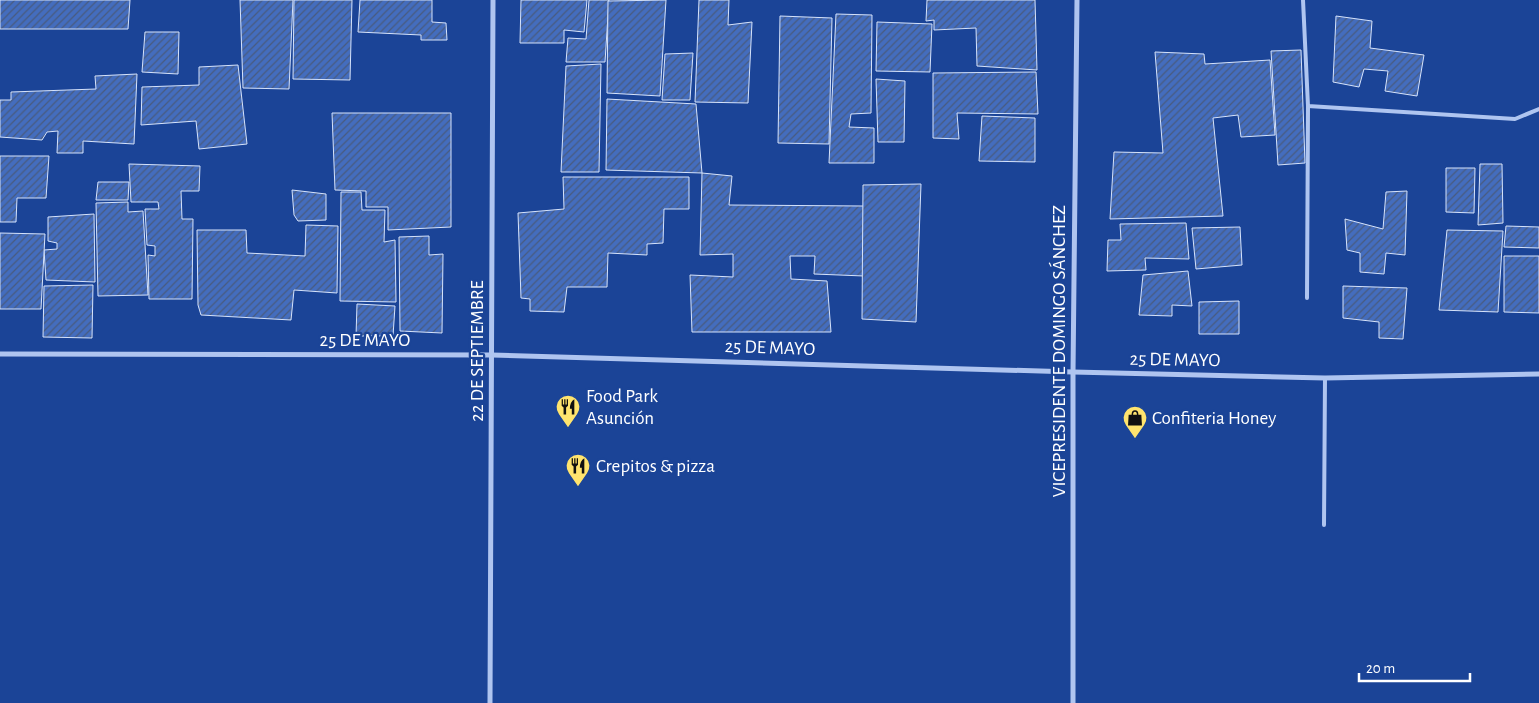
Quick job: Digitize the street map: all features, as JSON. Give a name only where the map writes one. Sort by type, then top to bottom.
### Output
[{"type":"street","name":"22 DE SEPTIEMBRE","points":[[490,703],[493,0]]},
{"type":"street","name":"VICEPRESIDENTE DOMINGO SÁNCHEZ","points":[[1073,703],[1076,0]]},
{"type":"street","name":"25 DE MAYO","points":[[0,354],[492,355],[1325,378],[1539,374]]},
{"type":"lane","points":[[1303,0],[1308,106],[1307,298]]},
{"type":"lane","points":[[1308,106],[1515,119],[1539,109]]},
{"type":"lane","points":[[1324,525],[1325,378]]},
{"type":"building","points":[[0,0],[130,0],[128,29],[0,29]]},
{"type":"building","points":[[240,0],[293,0],[289,89],[243,88]]},
{"type":"building","points":[[294,0],[352,0],[350,80],[293,79]]},
{"type":"building","points":[[360,0],[432,0],[432,22],[446,23],[447,40],[421,40],[421,35],[358,32]]},
{"type":"building","points":[[521,0],[587,0],[584,32],[564,30],[564,43],[520,43]]},
{"type":"building","points":[[589,0],[609,0],[605,62],[566,62],[568,38],[586,39]]},
{"type":"building","points":[[666,0],[660,96],[607,93],[608,1]]},
{"type":"building","points":[[699,0],[729,0],[728,25],[752,22],[748,103],[695,102]]},
{"type":"building","points":[[927,0],[1035,0],[1037,70],[977,66],[976,28],[934,30],[934,20],[926,21]]},
{"type":"building","points":[[836,14],[872,15],[871,113],[851,114],[849,127],[874,128],[874,163],[829,163]]},
{"type":"building","points":[[780,16],[832,18],[829,144],[778,143]]},
{"type":"building","points":[[1336,16],[1372,21],[1370,48],[1424,55],[1417,96],[1385,91],[1388,71],[1364,69],[1359,87],[1333,82]]},
{"type":"building","points":[[877,22],[932,24],[930,72],[876,71]]},
{"type":"building","points":[[145,32],[179,32],[178,74],[142,72]]},
{"type":"building","points":[[1301,50],[1305,163],[1278,165],[1271,51]]},
{"type":"building","points":[[1155,52],[1204,54],[1205,64],[1270,60],[1275,135],[1241,137],[1238,115],[1213,118],[1223,216],[1110,219],[1114,152],[1163,153]]},
{"type":"building","points":[[693,53],[690,100],[662,100],[665,54]]},
{"type":"building","points":[[601,64],[599,172],[561,172],[566,66]]},
{"type":"building","points":[[238,65],[247,144],[199,149],[196,121],[141,125],[142,87],[199,85],[199,67]]},
{"type":"building","points":[[1036,72],[1038,114],[957,113],[959,139],[933,138],[933,73]]},
{"type":"building","points":[[137,74],[134,144],[83,141],[83,153],[57,153],[58,131],[47,132],[42,140],[0,137],[0,100],[11,100],[11,92],[96,89],[95,76]]},
{"type":"building","points":[[876,79],[905,81],[904,142],[878,142]]},
{"type":"building","points":[[607,99],[696,104],[702,173],[606,170]]},
{"type":"building","points":[[332,113],[451,113],[451,227],[388,230],[388,207],[366,207],[366,191],[335,190]]},
{"type":"building","points":[[982,116],[1035,118],[1035,162],[979,161]]},
{"type":"building","points":[[0,156],[49,156],[46,198],[17,198],[16,222],[0,222]]},
{"type":"building","points":[[129,164],[200,166],[199,191],[181,191],[182,219],[193,219],[192,299],[149,299],[148,255],[155,256],[155,246],[147,245],[145,209],[159,209],[158,202],[131,202]]},
{"type":"building","points":[[1480,164],[1502,164],[1503,223],[1478,225]]},
{"type":"building","points":[[1446,168],[1475,168],[1474,213],[1446,212]]},
{"type":"building","points":[[702,173],[732,176],[729,205],[864,206],[864,276],[814,274],[815,256],[790,256],[791,279],[827,281],[831,332],[692,332],[690,275],[733,277],[733,254],[700,255]]},
{"type":"building","points":[[563,177],[689,177],[689,209],[664,209],[663,243],[647,244],[647,255],[608,253],[607,287],[567,287],[564,312],[530,311],[530,299],[521,298],[518,213],[564,209]]},
{"type":"building","points":[[98,182],[129,182],[128,200],[96,200]]},
{"type":"building","points":[[921,184],[916,322],[862,319],[863,185]]},
{"type":"building","points":[[292,190],[326,194],[326,220],[298,221],[294,215]]},
{"type":"building","points":[[1407,191],[1405,255],[1386,253],[1384,274],[1360,272],[1360,253],[1347,250],[1345,219],[1383,229],[1386,192]]},
{"type":"building","points":[[341,192],[361,192],[362,210],[385,210],[384,242],[395,240],[396,302],[340,301]]},
{"type":"building","points":[[128,202],[128,212],[143,211],[148,295],[98,296],[96,203]]},
{"type":"building","points":[[94,214],[95,282],[46,280],[44,250],[57,249],[57,243],[48,241],[48,217]]},
{"type":"building","points":[[1186,223],[1189,259],[1145,258],[1146,270],[1107,271],[1108,240],[1121,240],[1120,224]]},
{"type":"building","points":[[306,225],[338,226],[337,293],[294,290],[291,320],[201,315],[198,305],[197,230],[246,230],[247,253],[305,256]]},
{"type":"building","points":[[1506,226],[1539,227],[1539,248],[1504,247]]},
{"type":"building","points":[[1240,227],[1242,265],[1196,269],[1192,228]]},
{"type":"building","points":[[1447,230],[1503,231],[1498,312],[1439,310]]},
{"type":"building","points":[[0,233],[45,234],[41,309],[0,309]]},
{"type":"building","points":[[429,236],[429,255],[443,254],[442,333],[400,331],[399,237]]},
{"type":"building","points":[[1504,256],[1539,256],[1539,313],[1504,312]]},
{"type":"building","points":[[1188,271],[1192,306],[1172,305],[1172,316],[1139,315],[1143,275]]},
{"type":"building","points":[[93,285],[92,338],[43,337],[44,286]]},
{"type":"building","points":[[1343,286],[1407,288],[1403,339],[1379,338],[1379,322],[1343,318]]},
{"type":"building","points":[[1239,301],[1239,334],[1199,334],[1199,302]]},
{"type":"building","points":[[357,304],[395,306],[393,336],[356,336]]},
{"type":"place","name":"Food Park Asunción","points":[[568,428]]},
{"type":"place","name":"Confiteria Honey","points":[[1135,439]]},
{"type":"place","name":"Crepitos & pizza","points":[[578,487]]}]
